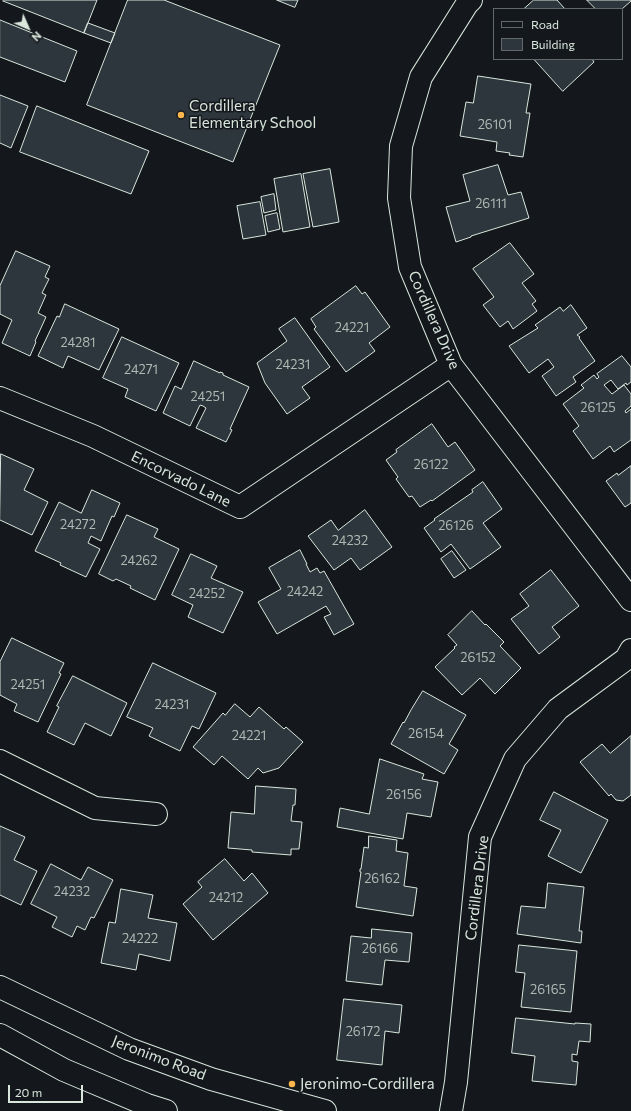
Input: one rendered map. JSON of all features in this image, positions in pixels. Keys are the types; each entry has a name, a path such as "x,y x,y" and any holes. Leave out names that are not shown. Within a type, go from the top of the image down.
{"street":[{"name":"Cordillera Drive","path":"471,0 466,4 421,77 401,146 399,198 410,267 451,365 631,600"},
{"name":"Encorvado Lane","path":"0,398 93,436 240,507 451,365"},
{"name":"Cordillera Drive","path":"451,1111 456,1082 480,837 515,759 558,709 626,659 631,650"},
{"path":"0,761 95,808 156,814"},
{"name":"Jeronimo Road","path":"0,987 129,1049 211,1079 325,1111"},
{"path":"0,1035 64,1070 147,1105 166,1111"}],"building":[{"path":"97,0 84,33 3,1"},
{"name":"Cordillera Elementary School","path":"128,0 164,0 280,45 233,162 87,105"},
{"path":"277,0 298,0 295,7"},
{"path":"534,0 557,0 564,8 525,8"},
{"path":"587,0 631,0 623,8 595,8"},
{"path":"0,20 77,51 65,82 0,57"},
{"path":"88,23 115,33 111,43 84,33"},
{"path":"535,60 593,60 594,62 563,91"},
{"path":"478,76 531,84 526,113 530,113 523,157 496,151 497,142 460,136 466,102 473,103"},
{"path":"0,95 28,106 11,148 0,143"},
{"path":"37,106 149,151 131,194 20,152"},
{"path":"498,165 508,195 521,192 529,218 456,242 446,207 470,201 463,175"},
{"path":"330,169 339,222 313,227 303,174"},
{"path":"301,174 310,227 283,232 274,179"},
{"path":"274,194 276,210 264,213 261,197"},
{"path":"260,202 266,235 243,239 237,206"},
{"path":"277,213 280,229 268,232 265,216"},
{"path":"510,243 534,274 522,283 536,301 532,304 537,311 513,329 508,321 500,327 483,305 494,297 473,269"},
{"path":"16,251 50,266 45,277 49,279 42,293 46,295 38,313 46,317 30,356 2,343 12,320 0,314 0,286"},
{"path":"356,286 362,294 365,292 390,327 369,343 375,351 346,372 314,329 316,327 311,319"},
{"path":"65,304 119,329 99,370 68,356 63,368 38,356 57,316 59,317"},
{"path":"571,305 587,328 577,335 580,337 579,338 595,361 573,377 576,382 556,396 542,376 554,367 548,359 529,373 509,346 538,328 535,325 560,307 563,311"},
{"path":"295,318 330,367 302,387 310,398 287,414 265,383 257,363 287,341 279,329"},
{"path":"122,337 179,363 156,411 125,397 128,389 103,378"},
{"path":"622,356 631,367 631,382 627,385 626,383 618,389 611,380 604,385 612,394 624,385 631,394 631,406 625,411 626,413 631,409 631,440 614,452 610,446 593,459 573,431 579,426 563,404 584,388 581,385 594,375 597,379 599,377 597,374"},
{"path":"194,361 223,373 223,375 249,387 230,429 232,430 226,442 196,428 206,408 203,406 200,405 190,426 163,413 175,386 181,389"},
{"path":"432,424 448,447 455,442 475,470 432,501 431,500 420,507 412,496 409,497 396,479 398,477 386,460 397,452 396,450"},
{"path":"1,454 34,469 24,490 48,502 32,535 0,520"},
{"path":"631,466 631,503 625,507 606,481 617,473 618,475"},
{"path":"483,482 502,509 483,523 501,547 470,569 451,544 441,552 424,528 435,520 434,519 473,492 472,490"},
{"path":"92,490 120,503 114,517 112,516 101,541 91,536 88,543 100,549 86,577 35,551 59,502 81,513"},
{"path":"365,510 392,547 360,570 351,558 334,570 308,536 331,520 338,530"},
{"path":"127,515 158,529 154,537 179,549 155,600 130,588 131,586 116,579 113,581 99,574"},
{"path":"300,550 310,572 317,568 320,573 324,571 354,624 334,635 324,617 331,614 326,606 277,634 258,602 281,589 269,568"},
{"path":"452,551 466,570 454,578 441,559"},
{"path":"191,554 217,566 211,578 243,592 223,633 188,617 193,605 172,595"},
{"path":"551,570 579,606 552,627 560,637 539,654 511,619 529,606 520,594"},
{"path":"472,611 504,642 500,646 521,668 495,694 480,678 462,695 435,667 457,645 448,635"},
{"path":"12,638 64,663 59,673 61,674 38,722 14,711 17,704 0,695 0,662"},
{"path":"153,663 216,693 199,729 192,726 180,751 149,736 153,728 127,717"},
{"path":"73,676 127,703 111,736 85,723 74,745 47,732 59,707 57,706"},
{"path":"423,691 466,715 449,744 458,750 444,774 391,744"},
{"path":"235,704 250,717 259,707 284,729 286,727 303,742 279,768 263,773 258,768 248,779 222,756 214,765 193,747 223,713 225,715"},
{"path":"631,736 631,795 623,801 616,800 611,794 609,796 580,762 602,744 610,753"},
{"path":"380,759 424,774 422,779 438,782 431,817 407,813 403,839 337,827 340,808 369,814"},
{"path":"256,786 296,789 295,805 293,805 291,821 302,822 299,849 291,849 291,855 252,852 252,850 228,848 231,812 254,814"},
{"path":"554,792 608,820 581,873 548,856 561,830 540,820"},
{"path":"0,826 25,837 14,860 37,871 21,905 0,895"},
{"path":"369,836 397,840 396,851 408,853 404,886 417,888 413,916 356,907 364,847 368,848"},
{"path":"225,859 244,881 252,873 268,893 213,940 183,904 202,887 198,882"},
{"path":"51,864 81,880 88,867 113,880 94,918 91,917 85,930 77,926 72,937 52,927 57,917 31,904"},
{"path":"548,883 584,887 579,931 582,931 581,943 517,934 521,906 545,908"},
{"path":"121,889 153,895 148,918 177,923 170,961 139,954 136,970 101,963 109,922 115,923"},
{"path":"372,929 412,933 409,962 385,960 382,985 346,981 351,936 371,938"},
{"path":"519,945 577,951 571,1012 521,1007 525,973 516,972"},
{"path":"344,999 402,1005 399,1033 385,1031 382,1065 337,1060"},
{"path":"516,1018 575,1024 591,1024 590,1042 579,1041 577,1055 572,1054 572,1061 578,1062 576,1085 532,1081 535,1056 512,1053"}],"place":[{"name":"Cordillera Elementary School","path":"181,115"},
{"name":"Jeronimo-Cordillera","path":"292,1084"}]}
